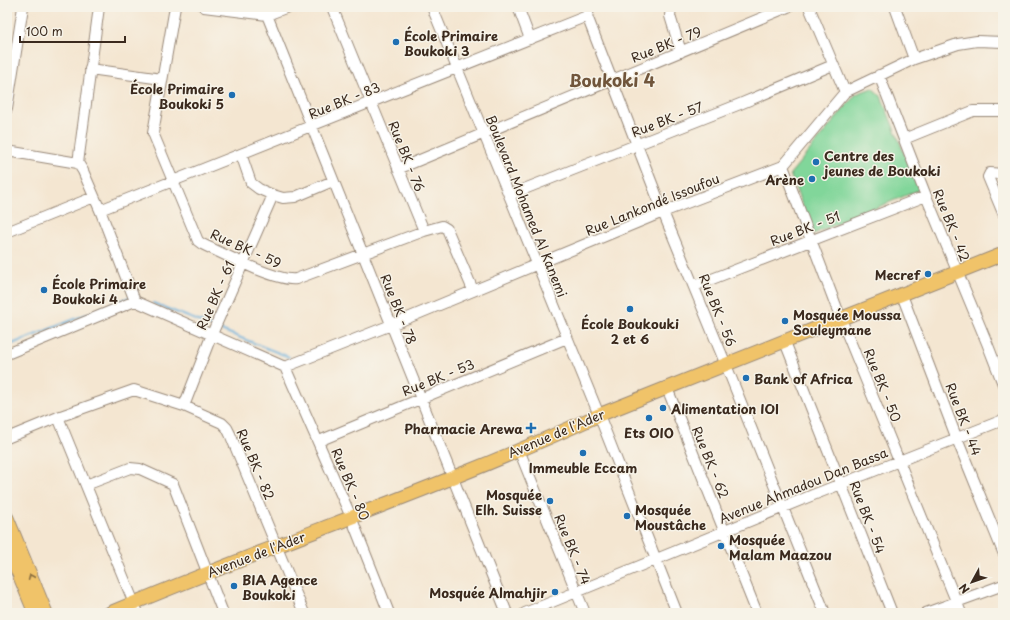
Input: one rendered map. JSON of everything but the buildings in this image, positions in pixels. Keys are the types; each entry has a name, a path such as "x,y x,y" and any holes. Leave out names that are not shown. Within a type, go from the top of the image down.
{"main road":[{"name":"Avenue de l'Ader","path":"110,613 136,608 208,573 453,477 599,415 1003,254"},
{"path":"7,518 46,613"},
{"path":"7,545 35,613"}],"street":[{"path":"7,109 23,7"},
{"path":"99,7 78,163 100,210 135,301"},
{"name":"Rue BK - 59","path":"174,7 153,133 198,241 244,263 289,280 296,279 424,231"},
{"path":"204,7 267,15 288,7"},
{"name":"Rue BK - 76","path":"332,7 424,231"},
{"name":"Boulevard Mohamed Al Kanemi","path":"432,7 456,69 599,415 677,613"},
{"path":"518,7 530,39"},
{"path":"670,7 670,16 680,52"},
{"name":"Rue BK - 79","path":"398,168 788,7"},
{"path":"809,7 845,92"},
{"path":"895,7 914,59"},
{"name":"Rue BK - 83","path":"100,210 456,69 530,39 589,12"},
{"name":"Rue BK - 56","path":"589,12 612,80 663,212 825,613"},
{"name":"Rue BK - 78","path":"267,15 507,613"},
{"name":"Rue Lankondé Issoufou","path":"285,367 391,325 663,212 783,166 845,92 914,59 958,44 977,41 1003,42"},
{"name":"Rue BK - 57","path":"509,195 740,104 834,65"},
{"path":"90,69 162,79"},
{"name":"Rue BK - 42","path":"879,76 926,196 1003,384"},
{"path":"904,139 974,111 1003,111"},
{"path":"7,151 78,163"},
{"path":"241,154 251,183 259,189 283,198 295,197 333,181"},
{"name":"Rue BK - 50","path":"783,166 841,319 961,613"},
{"path":"1003,174 990,173 988,177 1003,213"},
{"name":"Rue BK - 61","path":"184,406 212,334 273,195"},
{"name":"Rue BK - 51","path":"694,286 926,196"},
{"path":"7,232 94,197"},
{"path":"424,231 442,226 447,229 473,290"},
{"name":"Rue BK - 44","path":"902,295 957,439 1003,552"},
{"path":"7,354 135,301 285,367"},
{"name":"Rue BK - 53","path":"319,441 567,338"},
{"name":"Rue BK - 54","path":"785,342 842,483 892,613"},
{"name":"Rue BK - 80","path":"285,367 319,441 390,613"},
{"name":"Rue BK - 62","path":"667,388 757,613"},
{"name":"Rue BK - 82","path":"7,438 134,390 184,406 222,423 230,434 304,613"},
{"path":"58,418 136,608"},
{"name":"Avenue Ahmadou Dan Bassa","path":"525,613 842,483 1003,420"},
{"name":"Rue BK - 74","path":"519,450 585,613"},
{"path":"86,485 130,468 135,468 170,482 175,487 223,613"},
{"path":"926,613 1003,585"}],"green space":[{"path":"872,88 881,96 919,190 813,234 790,174 856,94"}],"waterway":[{"path":"7,346 130,297"},
{"path":"153,303 211,326"},
{"path":"221,330 289,357"}],"place":[{"name":"École Primaire Boukoki 3","path":"396,42"},
{"name":"École Primaire Boukoki 5","path":"232,95"},
{"name":"Centre des jeunes de Boukoki","path":"816,162"},
{"name":"Arène","path":"812,179"},
{"name":"Mecref","path":"928,274"},
{"name":"École Primaire Boukoki 4","path":"44,290"},
{"name":"École Boukouki 2 et 6","path":"630,309"},
{"name":"Mosquée Moussa Souleymane","path":"785,321"},
{"name":"Bank of Africa","path":"746,378"},
{"name":"Alimentation IOI","path":"663,408"},
{"name":"Ets OIO","path":"649,418"},
{"name":"Pharmacie Arewa","path":"531,428"},
{"name":"Immeuble Eccam","path":"583,453"},
{"name":"Mosquée Elh. Suisse","path":"550,501"},
{"name":"Mosquée Moustâche","path":"627,516"},
{"name":"Mosquée Malam Maazou","path":"721,546"},
{"name":"BIA Agence Boukoki","path":"234,586"},
{"name":"Mosquée Almahjir","path":"555,592"}],"district":[{"name":"Boukoki 4","path":"612,80"}]}
